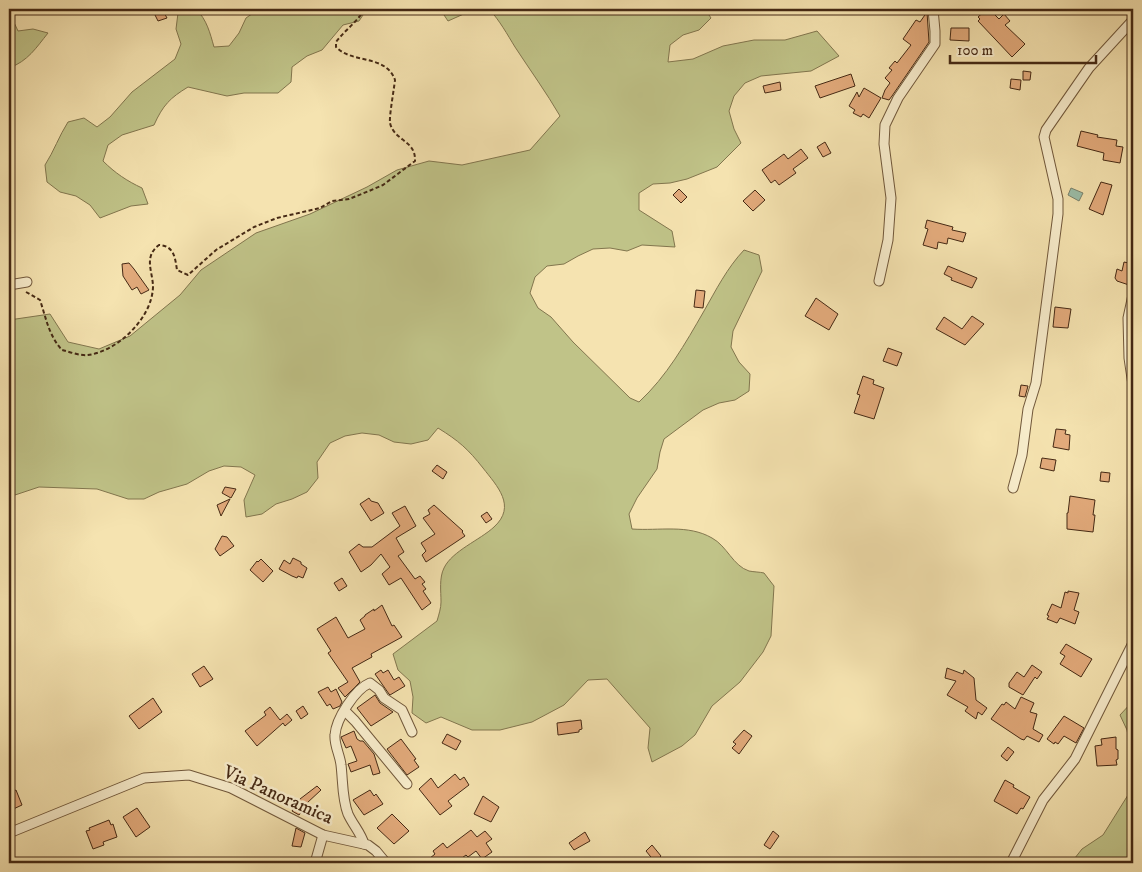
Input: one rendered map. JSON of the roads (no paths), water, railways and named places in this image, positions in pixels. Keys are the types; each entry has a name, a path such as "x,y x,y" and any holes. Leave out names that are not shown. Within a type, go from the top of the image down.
{"street":[{"path":"879,282 888,240 891,198 884,144 885,125 898,98 935,44 936,31 933,9"},
{"path":"1013,488 1022,455 1028,409 1036,383 1058,214 1058,199 1044,137 1046,130 1076,84 1133,20"},
{"path":"9,285 27,282"},
{"path":"1133,295 1128,318 1128,358 1133,385"},
{"path":"1011,863 1043,800 1075,759 1133,643"},
{"path":"364,844 347,809 341,764 335,740 337,727 357,692 364,685 370,683 379,690 384,698 402,710 412,732"},
{"path":"345,711 407,784"},
{"name":"Via Panoramica","path":"9,833 144,778 188,775 231,788 323,835 364,844 376,851 386,863"},
{"path":"315,863 323,835"}]}
